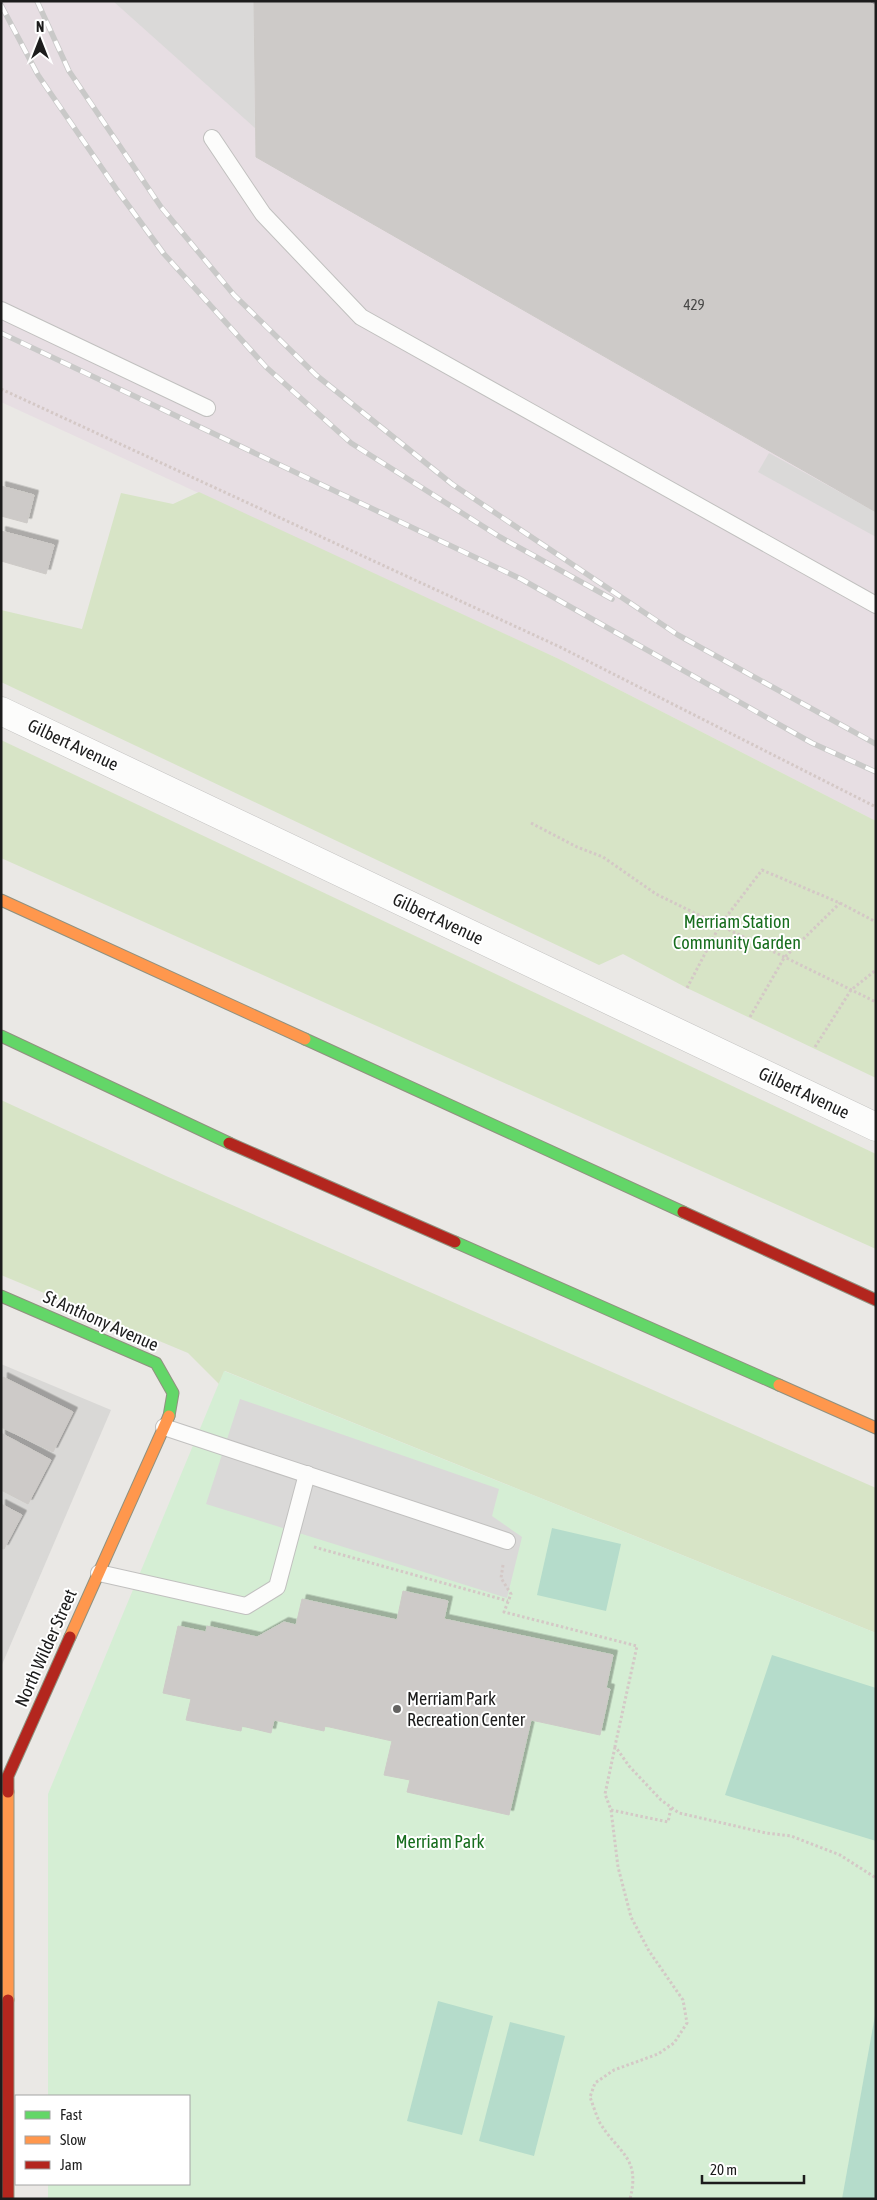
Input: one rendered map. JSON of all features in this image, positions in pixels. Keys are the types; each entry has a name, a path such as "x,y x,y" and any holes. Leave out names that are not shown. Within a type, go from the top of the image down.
{"main road":[{"path":"1,900 876,1300"},
{"path":"1,1036 184,1123 876,1428"},
{"name":"St Anthony Avenue","path":"1,1296 156,1363 173,1393"},
{"name":"North Wilder Street","path":"8,2199 5,1832 8,1776 171,1411 173,1393"}],"street":[{"name":"Gilbert Avenue","path":"1,711 876,1127"}],"lane":[{"path":"212,138 262,214 361,317 876,605"},
{"path":"1,310 207,408"},
{"path":"164,1427 507,1541"},
{"path":"99,1572 246,1606 278,1587 307,1474"}],"path":[{"path":"1,389 560,647 876,807"},
{"path":"530,823 577,847 603,857 656,894 876,1002"},
{"path":"686,988 720,925 762,870 840,903 876,922"},
{"path":"750,1017 784,958 840,903"},
{"path":"815,1048 851,990 876,970"},
{"path":"507,1541 501,1578 511,1594 504,1612 637,1646 605,1794 611,1810 618,1867 631,1917 650,1951 683,2000 687,2023 674,2042 658,2054 614,2070 595,2083 590,2097 600,2123 623,2152 632,2168 634,2185 630,2199"},
{"path":"310,1546 508,1602"},
{"path":"615,1746 629,1766 661,1800 679,1813 766,1833 791,1836 840,1855 876,1878"},
{"path":"611,1810 668,1822 671,1808"}],"shaded area":[{"path":"1,1 876,1 876,821 559,659 1,402"},
{"path":"113,1 254,1 255,128"},
{"path":"769,453 876,512 876,537 758,472"},
{"path":"1,1364 111,1410 1,1667"},
{"path":"240,1399 499,1489 492,1516 522,1537 507,1598 206,1504"}],"green space":[{"name":"Merriam Station Community Garden","path":"199,492 559,659 876,821 876,1078 687,988 623,954 599,965 1,682 1,610 82,629 121,493 173,504"},
{"path":"1,740 876,1154 876,1249 1,858"},
{"path":"1,1100 166,1176 876,1488 876,1633 225,1371 219,1384 188,1353 1,1275"},
{"name":"Merriam Park","path":"224,1371 876,1633 876,2199 48,2199 48,2185 190,2185 190,2095 48,2095 48,1794"},
{"path":"552,1528 621,1544 606,1611 537,1595"},
{"path":"772,1655 876,1688 876,1841 725,1795"},
{"path":"438,2001 493,2016 462,2135 407,2121"},
{"path":"876,2010 876,2199 842,2199"},
{"path":"510,2022 565,2036 534,2156 479,2141"}],"building":[{"path":"254,1 867,1 876,6 876,512 256,157"},
{"path":"1,486 34,495 27,523 1,516"},
{"path":"1,531 54,545 46,574 1,561"},
{"path":"3,1377 73,1412 53,1452 1,1427"},
{"path":"1,1433 51,1460 28,1504 1,1490"},
{"path":"1,1504 22,1515 4,1549 1,1548"},
{"name":"Merriam Park Recreation Center","path":"403,1591 448,1601 444,1619 613,1655 606,1688 610,1689 600,1735 531,1720 509,1815 407,1792 410,1780 384,1775 392,1741 325,1726 324,1731 274,1720 271,1733 242,1726 241,1731 186,1720 191,1699 163,1693 178,1626 206,1632 207,1626 257,1637 284,1622 296,1625 302,1599 397,1620"}],"railway":[{"path":"37,1 69,71 161,207 234,295 316,375 452,484 678,635 876,744"},
{"path":"1,5 38,75 117,190 164,254 266,367 351,443 500,537 612,599"},
{"path":"1,333 521,579 812,743 876,772"}],"traffic: fast":[{"path":"1,1036 229,1143"},
{"path":"305,1039 683,1212"},
{"path":"455,1242 779,1385"},
{"path":"1,1296 156,1363 173,1393 169,1416"}],"traffic: slow":[{"path":"1,900 305,1039"},
{"path":"779,1385 876,1428"},
{"path":"70,1637 169,1416"},
{"path":"8,1792 8,2000"}],"traffic: jam":[{"path":"229,1143 455,1242"},
{"path":"683,1212 876,1300"},
{"path":"8,1792 8,1776 70,1637"},
{"path":"8,2000 8,2199"}],"place":[{"name":"Merriam Park Recreation Center","path":"397,1709"}]}
